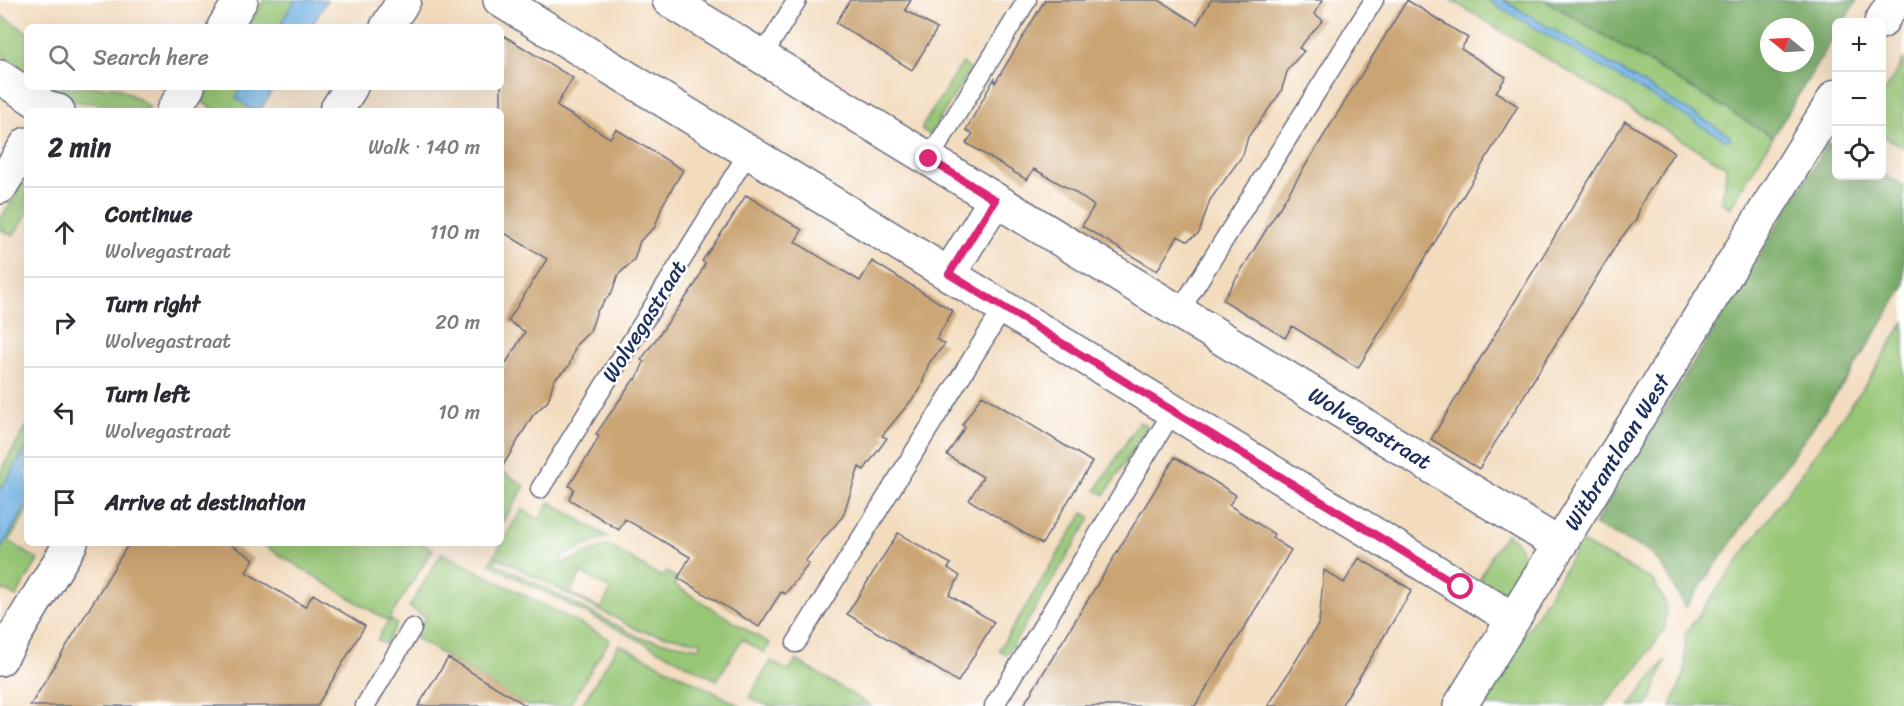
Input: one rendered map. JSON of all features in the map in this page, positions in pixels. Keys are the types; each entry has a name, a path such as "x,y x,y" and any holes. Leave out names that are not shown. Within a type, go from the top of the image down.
{"street":[{"path":"226,24 241,0"},
{"path":"389,24 404,0"},
{"path":"500,0 1513,619"},
{"name":"Wolvegastraat","path":"669,0 1560,545"},
{"path":"1884,18 1895,0"},
{"path":"0,77 48,108"},
{"path":"175,108 186,90"},
{"path":"338,108 349,90"},
{"name":"Witbrantlaan West","path":"1460,706 1832,103"},
{"path":"0,188 24,149"},
{"path":"949,274 995,200"},
{"path":"0,658 69,546"}],"lane":[{"path":"762,57 797,0"},
{"path":"929,159 1027,0"},
{"path":"1179,312 1374,0"},
{"name":"Wolvegastraat","path":"540,489 748,153"},
{"path":"796,643 1004,308"},
{"path":"994,706 1173,411"},
{"path":"364,706 412,628"}],"green space":[{"path":"264,0 295,0 281,24 250,24"},
{"path":"1451,0 1488,0 1728,140 1729,135 1503,0 1545,0 1773,137 1730,208 1720,201 1725,185 1726,167"},
{"path":"1545,0 1857,0 1846,18 1832,18 1832,40 1814,69 1814,18 1760,18 1760,72 1812,72 1773,137"},
{"path":"0,15 24,30 24,74 0,52"},
{"path":"1904,59 1904,148 1886,137 1886,89"},
{"path":"962,63 970,69 930,135 922,130 922,127"},
{"path":"48,90 123,90 149,108 132,108 73,101"},
{"path":"209,90 240,90 236,97 250,108 211,108 202,102"},
{"path":"1828,143 1832,146 1832,180 1886,180 1886,175 1904,186 1904,287 1851,373 1685,608 1664,568 1649,551 1594,525"},
{"path":"23,183 24,219 13,236 0,229 0,220"},
{"path":"1904,322 1904,706 1671,706 1685,672 1685,634 1868,381"},
{"path":"1139,422 1147,426 1105,495 1096,490"},
{"path":"24,431 24,452 0,491 0,471"},
{"path":"504,473 525,486 504,520"},
{"path":"550,502 608,537 560,557 563,563 608,545 661,577 667,572 677,578 674,585 770,644 764,653 742,639 717,680 489,564 500,546 504,546 504,539 522,509 539,520","holes":["497,557 640,631 701,642 700,648 641,638 494,562","581,573 611,589 601,609 570,593"]},
{"path":"24,510 24,516 9,541 38,560 16,597 0,588 0,550"},
{"path":"1083,513 1091,517 1007,655 999,650"},
{"path":"1506,534 1521,548 1523,564 1518,577 1508,587 1496,590 1478,582"},
{"path":"1581,542 1653,580 1666,604 1665,628 1640,665 1604,706 1481,706"},
{"path":"265,546 428,546 433,549 389,619 397,624 385,644 377,640 388,621"},
{"path":"442,553 610,639 569,706 526,706 414,637 426,617 409,607"},
{"path":"619,644 741,706 581,706"},
{"path":"796,660 871,706 768,706 749,697 771,661 788,671"},
{"path":"1666,660 1648,706 1629,706"}],"water":[{"path":"295,0 327,0 313,24 281,24"},
{"path":"1488,0 1503,0 1729,135 1731,139 1726,140"},
{"path":"240,90 272,90 262,108 249,108 236,97"},
{"path":"24,452 24,510 0,550 0,491"}],"building":[{"path":"850,0 911,0 905,10 937,29 912,70 836,23"},
{"path":"1045,0 1159,0 1197,24 1211,0 1323,0 1314,14 1323,20 1299,48 1304,51 1288,69 1281,92 1248,137 1243,155 1210,200 1199,233 1187,241 1178,236 1157,271 1082,226 1094,206 1073,191 1034,169 1027,180 966,143 973,134 966,130 994,79 995,83"},
{"path":"1407,0 1468,38 1461,49 1506,77 1496,92 1518,106 1358,368 1292,326 1285,338 1223,300"},
{"path":"504,36 573,78 556,106 610,138 616,129 683,170 662,206 655,227 640,241 634,260 618,275 612,292 597,311 590,331 576,345 569,366 554,380 548,401 533,415 504,464 504,366 525,332 508,321 547,259 504,233 504,108 501,108 501,90 504,90"},
{"path":"1625,121 1674,152 1641,204 1636,220 1618,242 1479,469 1431,439"},
{"path":"746,195 802,230 795,242 860,281 872,261 953,311 936,339 945,344 929,363 920,390 882,436 887,438 864,470 859,467 843,516 805,561 809,564 785,594 781,592 759,627 678,578 690,557 625,519 619,530 569,499 574,489 569,486 599,436 596,434 634,379 636,380 644,362 641,360 696,283 705,263 702,261"},
{"path":"982,395 1092,462 1042,544 969,500 983,477 947,455 965,427 962,425"},
{"path":"1175,457 1236,495 1229,505 1274,534 1272,538 1291,550 1240,635 1195,706 1023,706"},
{"path":"898,533 951,564 948,568 960,576 949,595 994,622 958,682 847,614"},
{"path":"127,546 233,546 254,559 246,572 305,607 313,594 365,626 317,706 30,706"},
{"path":"1359,558 1412,590 1360,676 1341,706 1268,706 1319,623 1324,570 1344,583"},
{"path":"448,658 527,706 418,706"}],"route":[{"path":"929,159 995,200 949,274 1461,587"}]}
